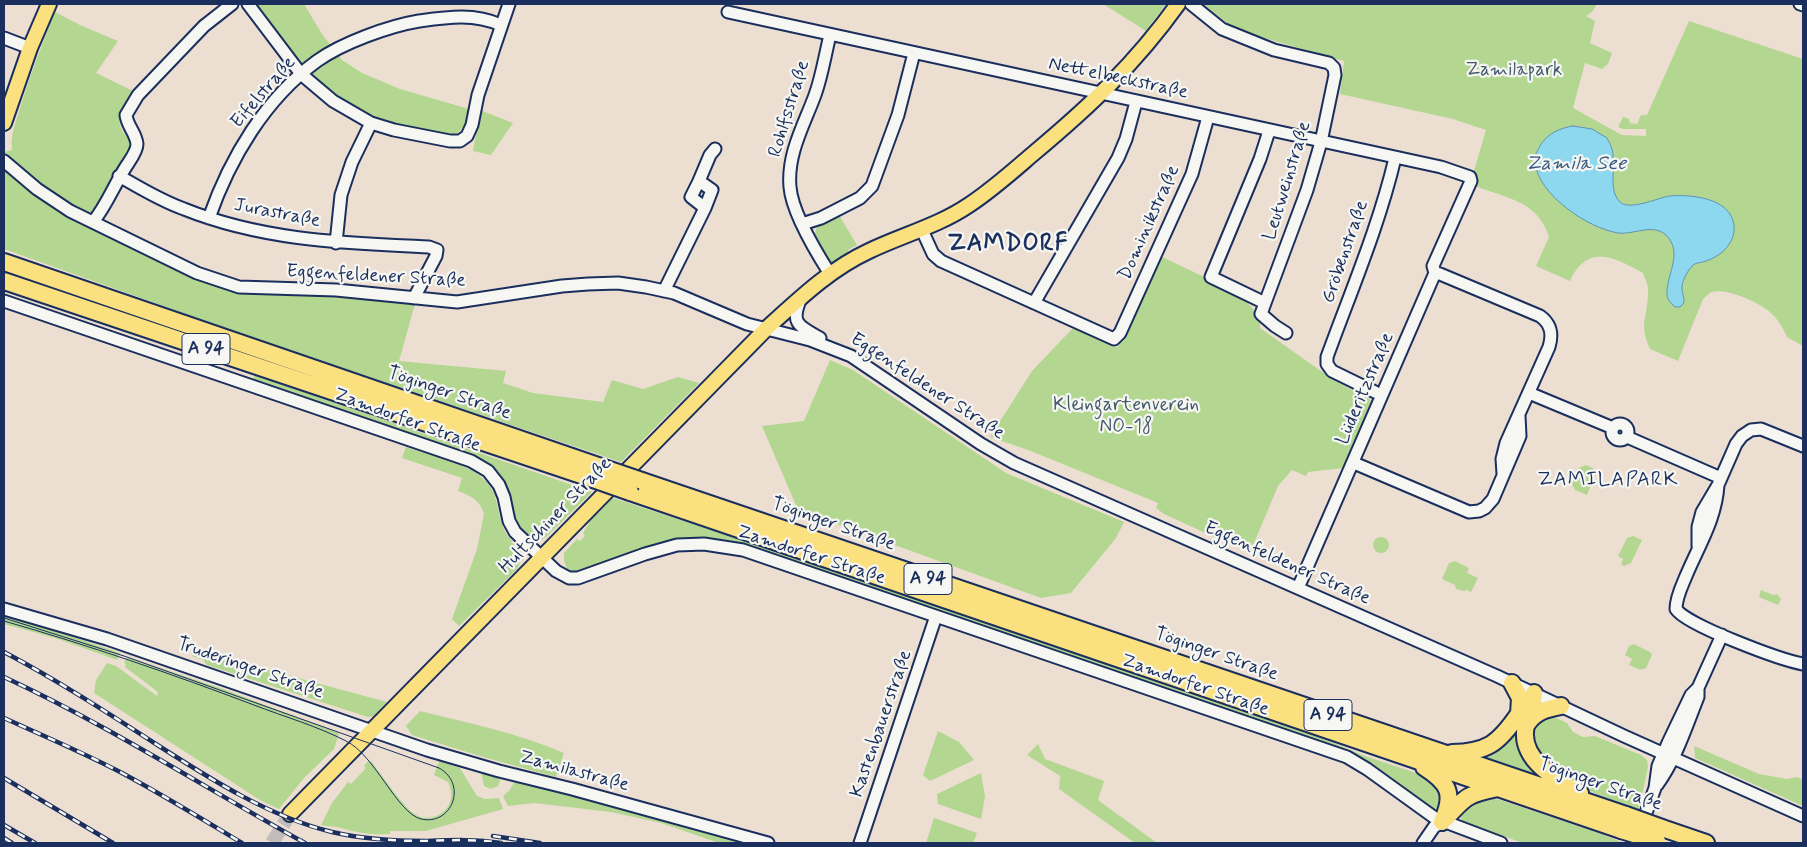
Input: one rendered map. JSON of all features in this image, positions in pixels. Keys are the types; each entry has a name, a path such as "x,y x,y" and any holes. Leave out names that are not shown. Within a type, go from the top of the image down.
{"highway":[{"name":"Töginger Straße","path":"4,262 599,474 1500,788 1623,822 1661,838 1706,843"},
{"name":"Töginger Straße","path":"4,281 599,474"},
{"name":"Töginger Straße","path":"636,487 1608,809 1623,822"},
{"path":"1512,683 1520,698 1522,719 1531,754 1542,767 1558,780 1608,809"},
{"path":"1522,719 1527,701 1534,694"},
{"path":"1442,753 1472,752 1483,749 1496,741 1522,719 1533,716 1540,711 1561,706"},
{"path":"1407,756 1434,773 1445,783 1450,795 1449,804 1442,822"},
{"path":"1442,822 1467,797 1478,792 1500,788"}],"main road":[{"path":"4,124 30,48 49,4"},
{"name":"Hultschiner Straße","path":"372,730 767,328 802,296 830,274 870,251 922,230 969,205 998,184 1102,94 1138,55 1178,4"},
{"path":"290,814 372,730"}],"street":[{"path":"93,222 137,145 126,121 126,115 138,95 204,26 232,4"},
{"path":"248,4 301,74 333,101 371,122 394,130 450,141 460,141 467,136 472,125 478,95 509,4"},
{"name":"Leutweinstraße","path":"1191,4 1222,29 1274,50 1329,63 1334,68 1321,142 1307,190 1264,303"},
{"name":"Nettelbeckstraße","path":"728,12 1441,167 1470,177 1471,181 1460,204"},
{"name":"Eifelstraße","path":"209,218 219,190 242,144 268,109 301,74 319,59 366,36 408,23 472,17 486,18 501,25"},
{"name":"Rohlfsstraße","path":"830,35 816,92 790,162 790,187 793,204 830,274"},
{"path":"4,38 30,48"},
{"path":"802,224 821,218 860,198 872,186 898,114 914,53"},
{"path":"922,230 933,254 941,261 1034,304 1118,158 1136,102"},
{"name":"Dominikstraße","path":"1034,304 1114,339 1120,332 1192,174 1208,117"},
{"path":"336,243 341,195 352,162 371,122"},
{"path":"1269,131 1260,159 1211,277 1264,303 1261,314 1286,333"},
{"path":"705,208 691,197 710,155 716,149"},
{"name":"Gröbenstraße","path":"1375,392 1332,371 1327,364 1327,357 1390,180 1395,158"},
{"name":"Eggenfeldener Straße","path":"4,161 50,199 197,273 239,287 336,290 457,302 562,286 618,283 664,291 697,302 747,324 810,340 858,360 981,444 1014,463 1512,683 1668,756 1803,816"},
{"name":"Jurastraße","path":"119,176 168,202 209,218 271,234 336,243 429,247 437,250 436,256 414,298"},
{"path":"664,291 712,190 699,181"},
{"name":"Lüderitzstraße","path":"1298,588 1435,274 1434,266 1460,204"},
{"path":"1354,463 1473,512 1479,511 1489,504 1508,466 1520,436 1519,416 1551,341 1550,330 1540,316 1440,274 1435,274"},
{"path":"802,296 795,310 796,322 840,351"},
{"name":"Zamdorfer Straße","path":"4,301 471,461 488,471 499,485 511,527 563,576 578,578 660,549 692,544 722,546 743,550 1347,757 1442,822 1501,843"},
{"path":"1529,393 1613,428 1612,433 1616,440 1620,441 1627,438 1719,482"},
{"path":"1803,446 1766,430 1751,430 1739,439 1719,482 1713,518 1698,546 1677,598 1676,608 1683,617 1765,654 1803,664"},
{"name":"Truderinger Straße","path":"4,609 101,637 372,730"},
{"name":"Kastenbauerstraße","path":"860,843 936,616"},
{"path":"1635,843 1655,788 1658,766 1668,756 1691,694 1698,688 1722,635"},
{"name":"Zamilastraße","path":"372,730 428,750 499,771 599,796 768,843"},
{"path":"1422,843 1434,828 1442,822"}],"green space":[{"path":"260,4 304,4 322,34 342,60 362,73 400,89 469,109 467,123 458,133 412,128 385,121 361,111 340,99 322,85 288,51 256,9"},
{"path":"1103,4 1166,4 1146,31"},
{"name":"Zamilapark","path":"1203,4 1597,4 1592,12 1586,16 1595,21 1590,43 1612,53 1608,64 1602,69 1585,63 1573,108 1622,135 1646,136 1646,129 1623,129 1618,127 1623,117 1629,119 1630,123 1637,124 1641,115 1647,115 1689,21 1803,59 1803,346 1787,337 1776,318 1761,306 1740,296 1718,291 1711,293 1703,299 1678,361 1650,349 1644,327 1648,290 1643,273 1612,258 1602,257 1585,261 1577,269 1570,281 1536,266 1549,237 1540,219 1526,206 1473,185 1475,180 1474,171 1486,130 1453,119 1340,94 1344,61 1261,37 1228,24"},
{"path":"55,12 118,41 96,73 133,91 120,119 121,128 131,143 132,149 95,212 106,236 196,279 253,293 332,294 415,304 399,361 506,371 503,383 533,393 603,402 612,380 643,389 678,377 699,383 621,462 250,337 4,249 4,152 12,150 13,134 20,108"},
{"path":"480,110 513,123 491,155 473,151"},
{"path":"839,215 857,245 848,250 848,253 830,263 815,234 817,226"},
{"name":"Kleingartenverein NO-18","path":"1160,256 1238,293 1261,317 1260,328 1335,381 1373,401 1343,468 1308,472 1306,476 1292,470 1278,486 1251,550 1240,545 1234,546 1164,514 1156,508 1158,503 1031,451 990,437 1032,371 1074,327 1117,348"},
{"path":"830,360 853,370 1006,473 1124,522 1116,538 1071,593 1041,598 798,510 762,426 804,421"},
{"path":"255,375 592,492 545,538 532,542 515,527 495,473 252,381"},
{"path":"406,447 456,463 480,476 494,494 502,524 511,542 523,552 518,568 459,626 452,619 477,549 484,514 480,505 474,499 458,491 462,478 402,458"},
{"path":"1586,465 1597,470 1587,495 1575,490 1572,484 1572,475 1579,468"},
{"path":"610,497 766,548 1324,739 1365,756 1425,776 1441,787 1440,811 1435,811 1364,760 1341,749 741,545 707,539 576,573 568,571 564,561 564,553 577,539 580,541 585,536 583,533 592,518"},
{"path":"1633,536 1642,540 1631,563 1624,566 1621,564 1623,559 1618,556 1627,538"},
{"path":"1381,537 1387,539 1389,545 1387,551 1381,553 1375,551 1373,545 1375,539"},
{"path":"1455,561 1469,568 1467,573 1478,578 1471,592 1456,589 1455,585 1442,579 1449,563"},
{"path":"1761,590 1773,595 1777,594 1781,599 1778,605 1759,597"},
{"path":"4,616 120,653 117,660 55,638 4,624"},
{"path":"1634,644 1650,652 1652,655 1646,668 1640,670 1629,665 1632,659 1625,655 1629,646"},
{"path":"194,650 387,702 374,716 368,717 207,665 203,660 192,656"},
{"path":"127,657 223,689 339,733 334,749 304,778 279,809 260,800 94,693 96,680 107,663 116,666 157,696 158,692 125,667 126,664 124,663"},
{"path":"420,711 511,734 564,753 556,777 412,735 406,726"},
{"path":"1546,713 1567,723 1573,732 1583,737 1595,736 1641,755 1647,760 1648,767 1639,809 1582,788 1558,775 1533,750 1531,727"},
{"path":"1514,728 1521,732 1557,784 1475,755"},
{"path":"938,731 959,742 974,760 930,781 923,775"},
{"path":"1038,744 1045,759 1104,781 1098,800 1157,843 1135,843 1059,789 1060,776 1027,755"},
{"path":"1694,746 1759,774 1787,779 1797,777 1803,780 1803,806 1695,758"},
{"path":"371,761 410,811 420,817 437,816 447,808 450,801 451,792 448,782 434,775 439,761 460,768 477,796 485,799 499,798 503,809 426,831 390,831 390,834 370,834 321,825 332,803 348,782 351,784 366,768 364,766 367,762"},
{"path":"481,771 498,775 500,781 498,786 491,789 484,786"},
{"path":"981,773 985,797 981,819 938,804 937,794"},
{"path":"515,781 529,783 752,843 719,843 661,823 611,812 534,803 508,806 503,796 509,791"},
{"path":"1482,797 1500,800 1624,843 1523,843 1462,820 1460,816 1461,808"},
{"path":"934,818 977,833 973,843 926,843"}],"water":[{"name":"Zamila See","path":"1573,126 1592,129 1607,138 1613,153 1614,191 1619,201 1623,204 1636,205 1670,196 1691,196 1712,201 1729,212 1733,221 1734,232 1731,242 1716,257 1695,264 1690,268 1682,284 1684,301 1680,307 1675,307 1667,296 1674,249 1666,235 1655,230 1618,233 1606,230 1579,217 1566,208 1545,186 1538,174 1535,162 1536,153 1544,140 1551,134"}],"tunnel":[{"path":"272,843 290,814"}],"tram line":[{"path":"4,618 124,656 439,768 448,775 453,784 452,802 448,810 441,816 432,819 421,819 403,806 367,758 346,741 301,722 161,671 4,621"}],"railway":[{"path":"4,652 82,697 221,784 286,817 332,832 367,838 414,841 473,840 501,843"},
{"path":"4,677 81,715 305,843"},
{"path":"4,718 122,773 242,843"},
{"path":"4,778 113,843"},
{"path":"4,825 35,843"},
{"path":"493,836 540,843"},
{"path":"4,838 12,843"}],"district":[{"name":"ZAMDORF","path":"1008,245"},
{"name":"ZAMILAPARK","path":"1608,481"}]}
